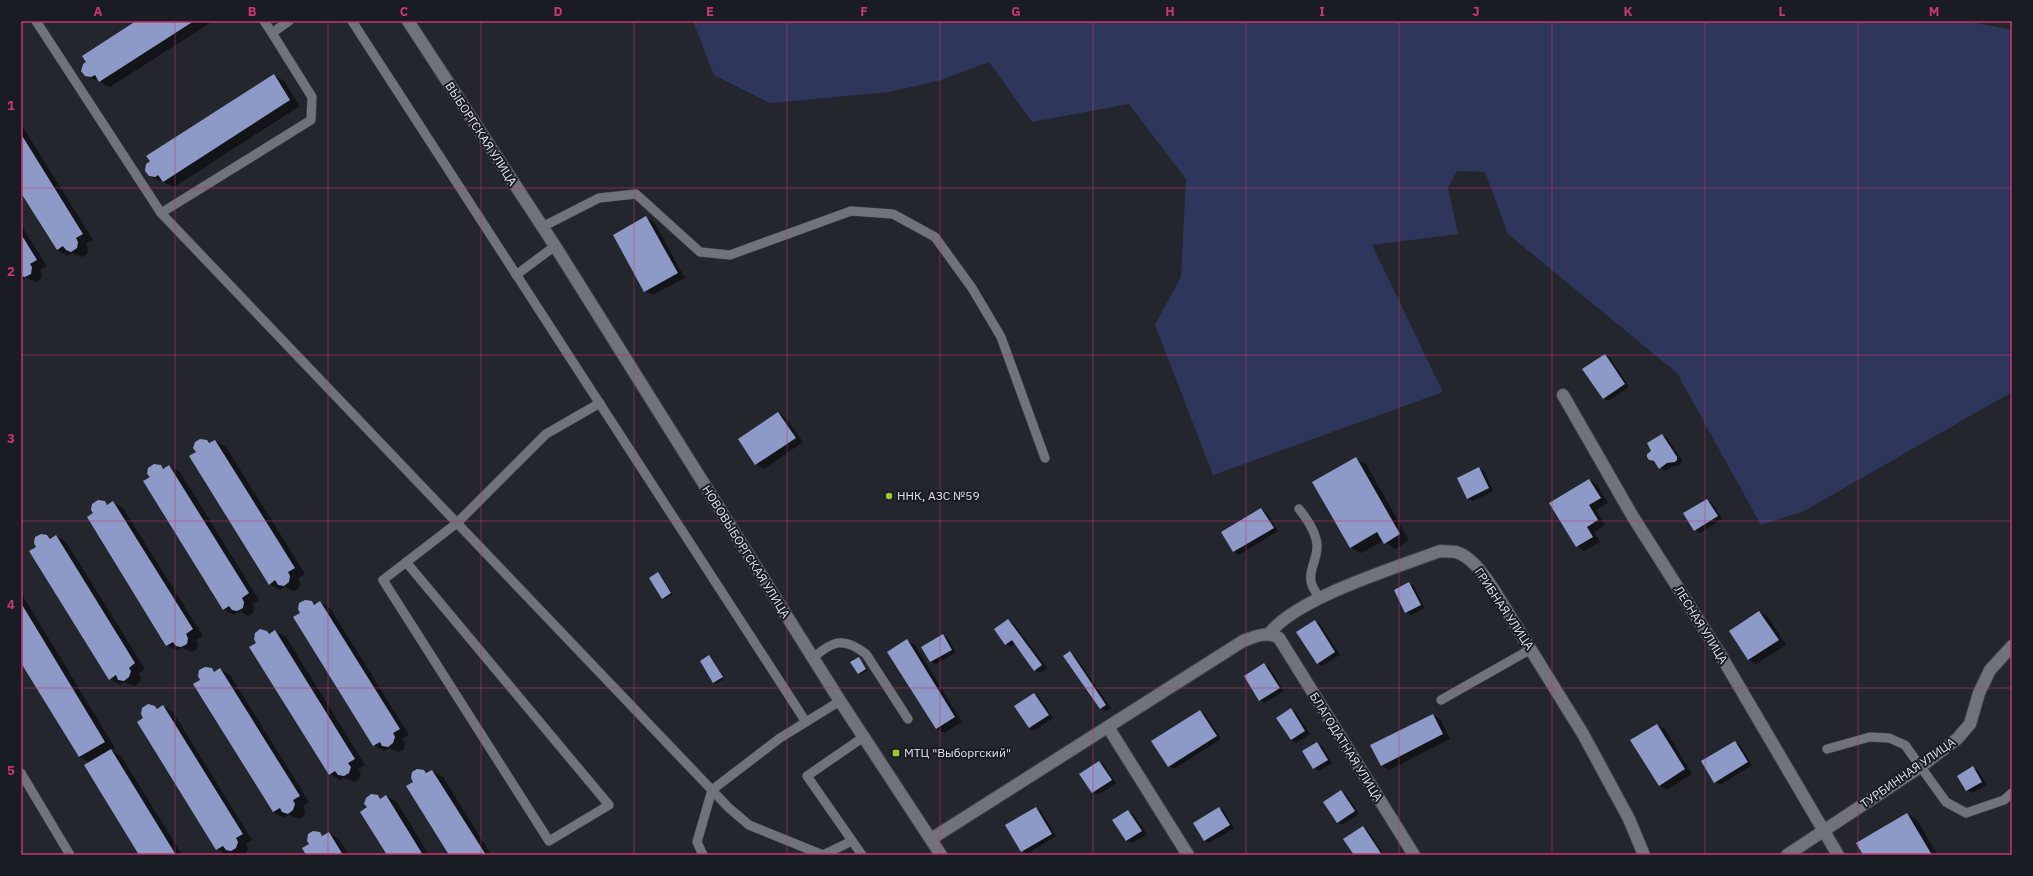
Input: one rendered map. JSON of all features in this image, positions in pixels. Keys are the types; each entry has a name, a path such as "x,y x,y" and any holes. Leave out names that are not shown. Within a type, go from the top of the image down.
{"street":[{"name":"ВЫБОРГСКАЯ УЛИЦА","path":"408,21 555,246"},
{"name":"НОВОВЫБОРГСКАЯ УЛИЦА","path":"555,246 813,658 941,855"},
{"name":"ЛЕСНАЯ УЛИЦА","path":"1563,395 1633,517 1720,654 1838,855"},
{"name":"ГРИБНАЯ УЛИЦА","path":"1274,636 1276,625 1286,616 1320,599 1440,551 1456,552 1470,560 1481,571 1583,734 1629,819 1644,855"},
{"path":"932,839 1244,641 1258,635 1274,636"},
{"name":"БЛАГОДАТНАЯ УЛИЦА","path":"1274,636 1414,855"},
{"name":"ТУРБИННАЯ УЛИЦА","path":"1787,855 1920,767 1957,739 1970,724 1979,693 1990,670 2012,646"},
{"path":"1108,727 1188,855"}],"lane":[{"path":"36,21 161,213 712,790 749,826 823,855 852,841"},
{"path":"161,213 311,120 312,97 264,21"},
{"path":"272,33 289,21"},
{"path":"352,21 806,722"},
{"path":"542,227 599,198 636,194 700,252 730,255 851,211 892,214 935,237 972,288 1001,337 1044,458"},
{"path":"516,275 555,246"},
{"path":"406,562 609,805 549,840 384,580 406,562 457,523 546,434 600,403"},
{"path":"1299,509 1315,535 1317,546 1311,576 1312,584 1320,599"},
{"path":"813,658 823,649 834,643 846,642 856,646 866,654 908,719"},
{"path":"1441,700 1531,649"},
{"path":"703,855 697,842 712,790 806,722 840,700"},
{"path":"862,855 807,776 865,736"},
{"path":"1827,748 1870,737 1889,738 1905,745 1946,802 1966,813 2004,800 2012,793"},
{"path":"21,774 70,855"}],"shaded area":[{"path":"693,21 1966,21 2012,30 2012,392 1804,511 1761,525 1677,373 1508,234 1485,172 1457,171 1448,188 1458,234 1372,245 1443,392 1213,475 1155,325 1181,277 1186,179 1129,104 1032,122 989,62 941,80 889,92 770,103 714,75"}],"building":[{"path":"136,21 194,21 99,82 95,75 91,77 85,76 81,71 83,64 86,62 82,56"},
{"path":"274,74 290,100 163,182 158,175 155,177 149,176 145,171 146,164 150,161 146,156"},
{"path":"21,134 83,234 76,238 78,242 77,248 71,252 66,250 63,246 57,250 21,193"},
{"path":"646,216 678,273 644,292 613,235"},
{"path":"21,234 37,260 30,264 32,267 31,274 25,277 21,276"},
{"path":"1605,354 1625,384 1603,399 1582,369"},
{"path":"778,412 796,438 755,465 738,439"},
{"path":"1662,434 1677,457 1677,460 1675,462 1667,463 1659,469 1654,461 1649,460 1647,457 1647,454 1651,451 1647,443"},
{"path":"200,439 207,440 209,443 215,440 295,568 288,572 290,576 289,582 284,586 278,585 275,580 269,585 189,456 196,452 193,448 195,442"},
{"path":"1356,457 1400,534 1384,544 1377,532 1350,548 1312,482"},
{"path":"154,464 161,465 163,469 169,465 249,593 242,598 244,602 243,608 237,611 232,610 229,606 223,610 143,481 150,477 147,474 148,468"},
{"path":"1479,467 1489,488 1467,499 1457,478"},
{"path":"1589,479 1601,498 1589,505 1598,520 1587,527 1593,537 1576,547 1549,503"},
{"path":"1707,499 1718,516 1694,531 1683,513"},
{"path":"98,500 105,501 107,505 113,501 193,629 186,634 188,638 187,644 181,647 176,646 173,642 166,646 87,517 93,513 91,510 92,504"},
{"path":"1261,508 1274,528 1233,552 1221,532"},
{"path":"41,534 47,535 50,539 56,535 135,663 129,668 131,671 129,677 124,681 118,680 116,675 109,680 29,551 36,547 34,543 35,537"},
{"path":"658,572 671,593 662,599 649,578"},
{"path":"1409,582 1421,605 1405,613 1394,590"},
{"path":"305,600 312,601 314,605 320,601 400,729 393,733 395,737 393,743 388,747 382,746 380,742 373,746 293,617 300,613 298,609 299,603"},
{"path":"21,603 105,742 79,757 21,663"},
{"path":"1759,611 1779,640 1748,660 1729,631"},
{"path":"1008,619 1042,665 1034,671 1012,640 1005,645 994,629"},
{"path":"1315,620 1335,652 1317,664 1296,632"},
{"path":"260,629 267,631 269,634 275,630 355,759 348,763 351,767 349,773 344,776 338,775 335,771 329,775 249,647 256,643 254,639 255,633"},
{"path":"943,634 952,650 930,662 921,647"},
{"path":"907,639 955,717 936,729 887,652"},
{"path":"1070,651 1106,705 1100,709 1063,656"},
{"path":"709,655 723,677 713,683 700,661"},
{"path":"859,657 866,669 858,674 850,662"},
{"path":"1264,663 1280,688 1259,701 1244,676"},
{"path":"205,667 212,668 214,672 220,668 300,796 293,800 295,804 293,810 288,814 282,812 280,808 273,812 193,684 200,680 198,676 199,670"},
{"path":"1034,693 1049,715 1029,728 1014,706"},
{"path":"148,704 155,706 157,709 163,705 243,834 236,838 238,842 236,848 231,851 226,850 223,846 216,850 137,722 143,718 141,714 142,708"},
{"path":"1291,708 1305,731 1291,740 1276,718"},
{"path":"1200,710 1217,736 1168,767 1151,741"},
{"path":"1433,714 1443,734 1381,766 1370,745"},
{"path":"1657,724 1685,769 1659,786 1630,740"},
{"path":"1735,741 1748,762 1714,783 1701,761"},
{"path":"1317,742 1328,760 1313,769 1302,751"},
{"path":"111,749 176,855 139,855 84,765"},
{"path":"1099,761 1112,780 1092,793 1079,774"},
{"path":"1973,766 1982,782 1966,791 1957,776"},
{"path":"417,769 424,770 426,773 432,770 486,855 449,855 406,786 413,782 411,778 412,772"},
{"path":"1341,790 1355,811 1337,823 1323,802"},
{"path":"371,794 378,795 380,799 386,795 423,855 387,855 360,812 367,807 364,804 366,798"},
{"path":"1036,807 1052,834 1021,852 1005,825"},
{"path":"1219,807 1230,825 1204,841 1193,823"},
{"path":"1128,810 1142,831 1126,841 1112,820"},
{"path":"1907,813 1932,855 1863,855 1856,843"},
{"path":"1363,826 1382,855 1354,855 1343,839"},
{"path":"313,831 320,832 322,836 329,832 343,855 306,855 302,848 309,844 307,841 308,834"}],"place":[{"name":"ННК, АЗС №59","path":"889,496"},
{"name":"МТЦ \"Выборгский\"","path":"896,753"}]}
